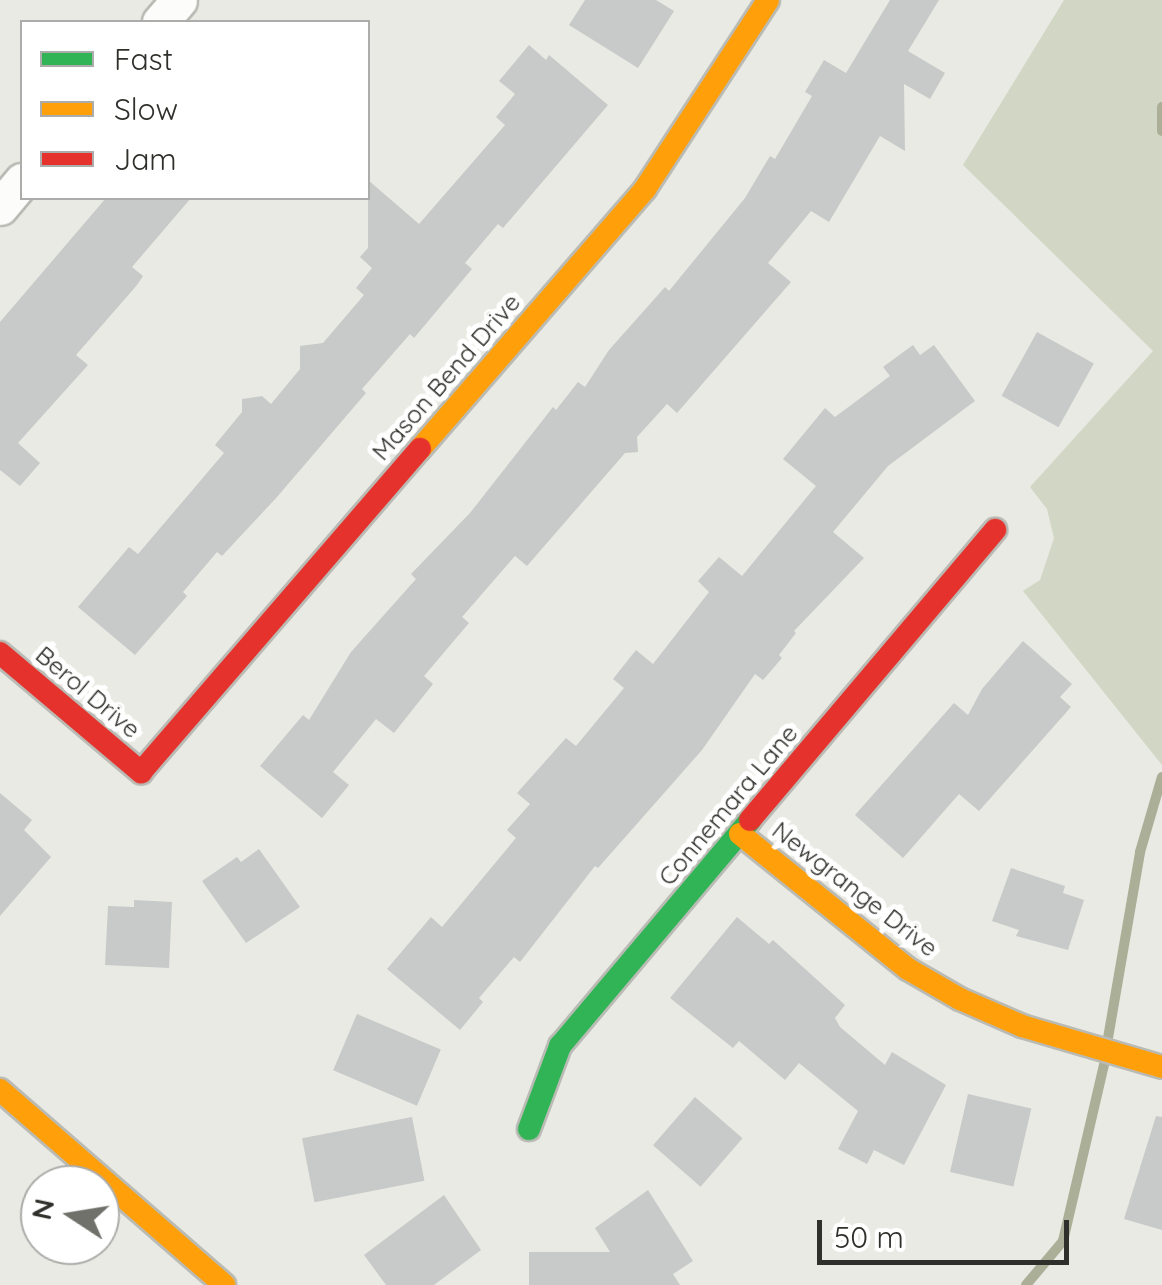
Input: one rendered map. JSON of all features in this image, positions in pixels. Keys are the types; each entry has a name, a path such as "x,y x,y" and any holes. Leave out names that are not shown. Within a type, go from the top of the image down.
{"street":[{"path":"162,20 179,0"},
{"name":"Mason Bend Drive","path":"141,772 645,188 768,0"},
{"path":"0,207 20,183"},
{"name":"Connemara Lane","path":"528,1130 560,1046 994,530"},
{"name":"Berol Drive","path":"0,654 141,772"},
{"name":"Newgrange Drive","path":"740,834 908,969 960,999 1039,1030 1159,1066"},
{"path":"0,1090 224,1285"}],"green space":[{"path":"1064,0 1162,0 1162,765 1023,591 1040,580 1054,538 1047,509 1030,487 1153,351 963,165"}],"building":[{"path":"585,0 656,0 674,11 638,68 569,25"},
{"path":"890,0 939,0 908,51 945,73 930,99 904,84 905,151 880,136 829,222 811,211 768,263 791,282 677,413 667,404 637,437 638,452 625,453 527,566 515,556 462,617 469,623 424,676 433,684 394,733 376,719 333,772 349,785 322,818 260,766 303,715 309,720 351,652 416,579 411,574 470,513 553,407 556,410 578,382 585,387 609,350 665,287 669,291 745,198 770,156 775,159 812,96 805,92 824,60 846,73"},
{"path":"529,45 546,60 549,55 608,105 503,228 498,224 465,263 472,269 414,338 410,334 362,389 366,393 277,497 222,556 217,552 183,592 187,596 135,655 78,607 129,547 138,554 224,453 215,445 242,412 242,399 262,396 271,404 300,369 300,346 323,343 364,295 356,288 372,268 360,257 368,248 370,182 419,224 505,125 496,117 515,94 499,81"},
{"path":"104,200 189,200 132,267 143,276 137,285 76,355 88,365 18,443 40,463 20,486 0,470 0,322"},
{"path":"1037,332 1094,364 1058,427 1002,396"},
{"path":"913,345 920,355 934,345 975,401 888,466 833,532 864,558 794,631 779,655 782,658 763,680 755,674 702,750 598,868 595,866 520,962 514,957 479,998 483,1002 460,1030 387,969 431,917 442,927 516,838 507,830 530,804 517,793 566,738 576,746 624,688 613,679 636,650 653,664 709,592 698,581 719,557 742,576 816,486 783,459 825,408 835,417 890,376 883,367"},
{"path":"1023,641 1072,684 1060,697 1071,707 979,811 959,794 903,858 855,815 954,703 968,715 982,689"},
{"path":"0,793 32,820 24,830 51,857 0,916"},
{"path":"259,849 300,907 246,943 202,881 237,857 241,862"},
{"path":"1011,868 1065,886 1063,893 1084,900 1068,950 1016,936 1019,930 992,921"},
{"path":"134,900 172,902 169,968 105,965 108,906 134,907"},
{"path":"737,917 769,944 773,940 845,1005 835,1018 840,1027 885,1065 892,1052 946,1085 904,1165 874,1150 867,1164 838,1149 858,1111 799,1063 785,1080 739,1041 733,1048 670,998"},
{"path":"357,1014 441,1050 417,1106 333,1070"},
{"path":"968,1094 1031,1109 1013,1187 950,1172"},
{"path":"695,1097 743,1138 701,1187 653,1145"},
{"path":"1156,1116 1162,1117 1162,1230 1124,1219"},
{"path":"412,1117 424,1181 314,1202 302,1138"},
{"path":"648,1190 693,1261 673,1274 680,1285 529,1285 529,1252 610,1252 595,1228"},
{"path":"444,1195 481,1250 434,1285 386,1285 364,1255"}],"waterway":[{"path":"1162,107 1162,131"},
{"path":"1108,1038 1140,852 1162,777"},
{"path":"1026,1285 1063,1241 1104,1065"}],"traffic: fast":[{"path":"529,1129 560,1046 750,820"}],"traffic: slow":[{"path":"420,449 645,189 768,0"},
{"path":"740,834 908,969 960,999 1022,1026 1162,1067"},
{"path":"0,1090 224,1285"}],"traffic: jam":[{"path":"0,653 141,772 420,449"},
{"path":"750,820 995,530"}]}
